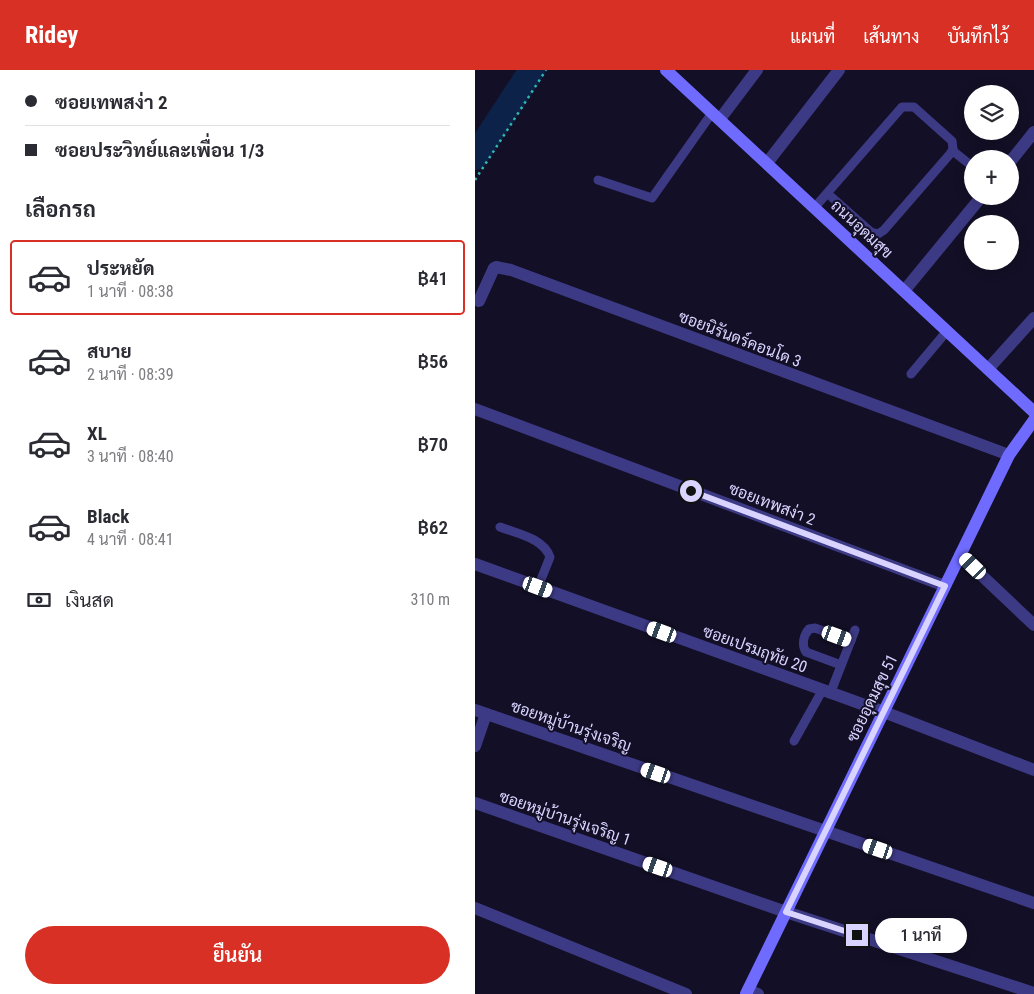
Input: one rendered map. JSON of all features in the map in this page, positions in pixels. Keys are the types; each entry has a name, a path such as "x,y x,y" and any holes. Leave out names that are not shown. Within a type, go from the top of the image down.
{"street":[{"name":"ถนนอุดมสุข","path":"666,70 1034,412"},
{"path":"716,116 757,70"},
{"path":"767,163 839,70"},
{"path":"1019,151 1034,132"},
{"path":"904,292 975,205"},
{"name":"ซอยนิรันดร์คอนโด 3","path":"479,301 494,268 511,270 1009,456"},
{"path":"988,369 1034,318"},
{"name":"ซอยเทพสง่า 2","path":"475,409 945,586"},
{"name":"ซอยอุดมสุข 51","path":"751,993 786,912 1009,456 1034,420"},
{"path":"961,554 1034,625"},
{"name":"ซอยเปรมฤทัย 20","path":"475,564 884,712 1034,770"},
{"path":"475,746 480,712"},
{"name":"ซอยหมู่บ้านรุ่งเจริญ","path":"480,712 1034,903"},
{"name":"ซอยหมู่บ้านรุ่งเจริญ 1","path":"475,803 786,912 1034,993"},
{"path":"475,908 686,994"}],"lane":[{"path":"815,207 901,108 905,106 914,107 951,139 953,151 964,160"},
{"path":"598,180 652,198 716,116"},
{"path":"827,193 871,232 878,234 884,230 953,151"},
{"path":"911,374 947,331"},
{"path":"500,527 536,540 548,552 550,557 538,587"},
{"path":"841,665 806,652 803,642 806,632 809,629 815,628 851,641"},
{"path":"794,741 841,665 855,630"}],"path":[{"path":"475,180 546,70"}],"waterway":[{"path":"475,157 532,70"}],"route":[{"path":"691,491 945,586 786,912 857,935"}]}
